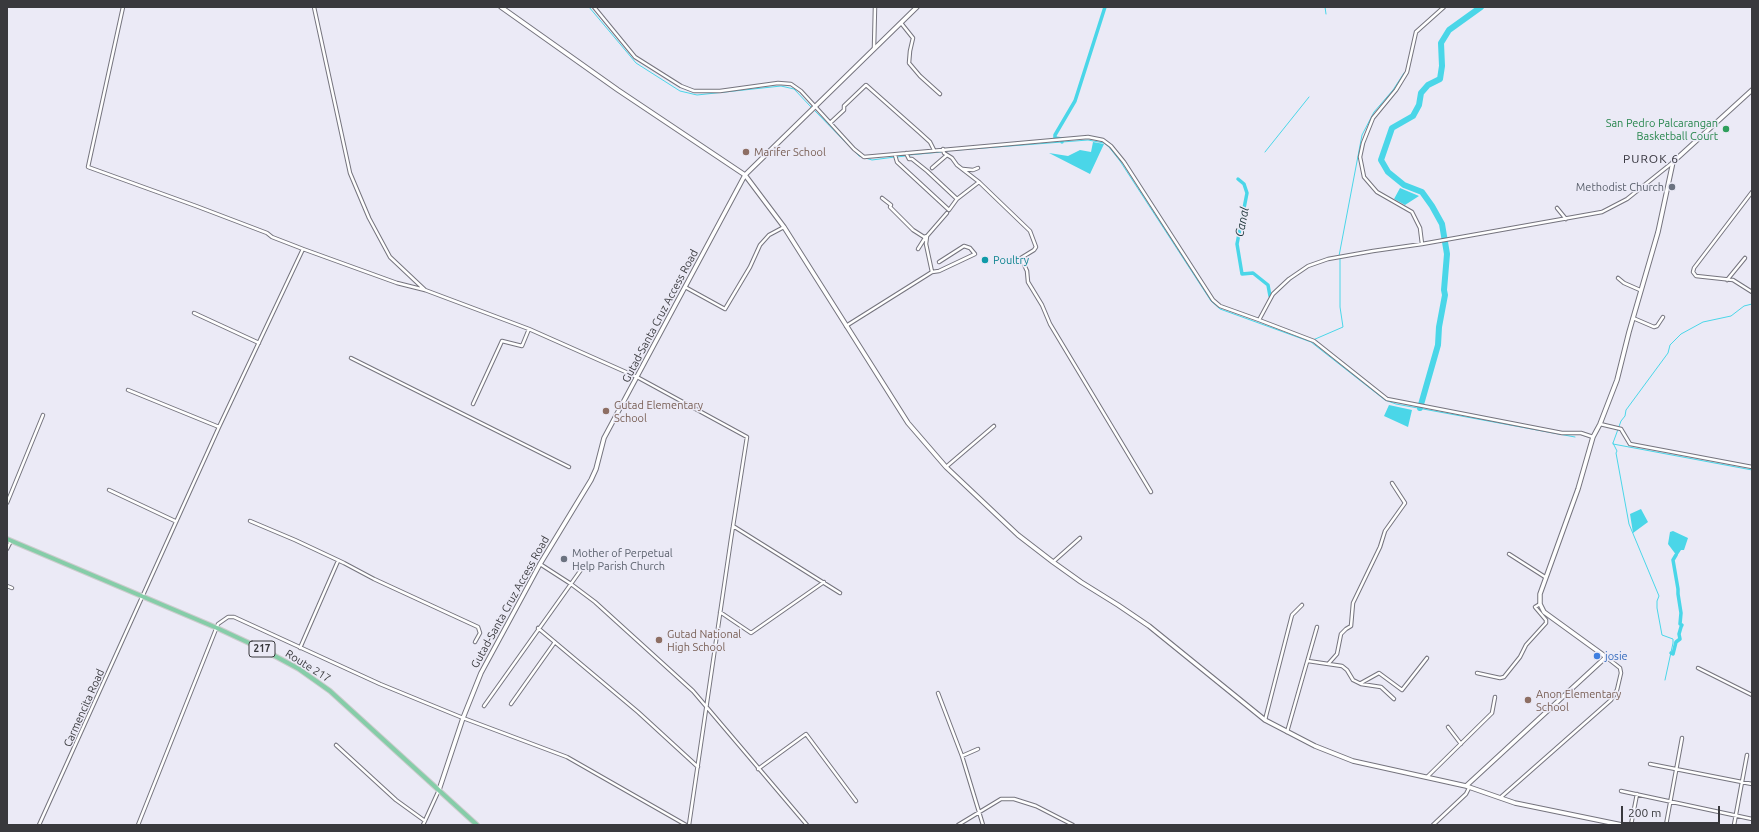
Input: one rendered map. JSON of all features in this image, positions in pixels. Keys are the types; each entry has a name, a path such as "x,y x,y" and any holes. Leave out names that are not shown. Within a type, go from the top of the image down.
{"main road":[{"name":"Route 217","path":"9,540 217,628 262,649 299,669 330,691 477,825"}],"street":[{"path":"123,7 88,167 267,233 272,237 303,249 397,283 425,290 529,329 637,378 747,437 689,825"},
{"path":"314,7 350,173 369,218 390,257 425,290"},
{"path":"501,7 618,90 745,175 784,228 908,423 946,467 1018,535 1080,582 1149,626 1265,720 1335,755 1468,787 1515,802 1622,825"},
{"path":"594,7 635,57 681,86 700,92 778,83 791,84 800,91 854,149 864,157 1088,137 1103,140 1111,146 1124,162 1213,300 1220,306 1314,341 1387,398 1562,433 1581,433 1593,437"},
{"path":"874,48 875,7"},
{"name":"Gutad-Santa Cruz Access Road","path":"439,790 463,718 481,673 540,564 591,480 596,468 604,438 745,175 917,7"},
{"path":"1422,244 1420,228 1412,212 1377,192 1364,177 1360,158 1363,143 1373,118 1396,90 1407,72 1416,32 1444,7"},
{"path":"901,23 913,37 909,55 910,62 920,76 940,94"},
{"path":"830,123 844,110 844,106 866,85 920,132 930,142 934,150"},
{"path":"1259,320 1273,294 1289,279 1308,266 1340,257 1567,220 1602,212 1617,205 1636,193 1674,162 1752,90"},
{"path":"943,150 944,153 952,158 957,165 979,182 1030,231 1036,247 1034,250 1021,258 1027,271 1028,282 1045,311 1050,324 1151,492"},
{"path":"906,153 909,160 912,159 958,199"},
{"path":"895,155 897,162 949,210 958,199 979,182"},
{"path":"932,168 947,155"},
{"path":"1501,797 1611,700 1617,690 1622,673 1620,668 1606,657 1548,615 1542,609 1540,604 1540,594 1578,489 1593,437 1600,424 1617,380 1632,317 1658,232 1674,162"},
{"path":"962,169 973,170 978,168"},
{"path":"1752,192 1694,268 1693,272 1696,276 1733,280 1752,292"},
{"path":"882,198 891,205 890,207 913,230 924,237 927,236"},
{"path":"1557,208 1567,220"},
{"path":"918,249 922,240 946,213"},
{"path":"685,287 725,309 750,267 760,245 768,235 784,228"},
{"path":"927,236 926,244 932,272"},
{"path":"846,326 932,272 939,271 975,254 970,248 964,246 939,262"},
{"name":"Carmencita Road","path":"39,825 219,427 303,249"},
{"path":"1727,280 1745,258"},
{"path":"1618,278 1624,283 1640,290"},
{"path":"194,313 259,343"},
{"path":"1632,317 1654,327 1657,326 1663,317"},
{"path":"473,404 502,341 522,346 529,329"},
{"path":"351,358 569,467"},
{"path":"128,390 219,427"},
{"path":"7,503 43,415"},
{"path":"1600,424 1621,429 1630,444 1752,467"},
{"path":"946,467 994,426"},
{"path":"1329,663 1337,654 1341,634 1346,628 1351,626 1354,603 1380,547 1385,531 1405,503 1392,483"},
{"path":"109,490 176,522"},
{"path":"250,521 295,540 478,627 480,633 475,642"},
{"path":"733,526 840,592"},
{"path":"1053,562 1080,538"},
{"path":"7,549 9,540"},
{"path":"1509,554 1545,577"},
{"path":"300,648 338,561"},
{"path":"540,564 595,602 693,691 807,825"},
{"path":"484,706 538,628 583,567"},
{"path":"720,612 751,633 824,582"},
{"path":"7,586 12,588"},
{"path":"1477,673 1500,678 1504,677 1520,657 1526,645 1546,623 1546,620 1535,607 1540,604"},
{"path":"1265,720 1292,615 1302,605"},
{"path":"138,825 218,624 228,617 234,618 380,684 463,718 567,757 686,825"},
{"path":"538,628 638,712 698,767"},
{"path":"1287,732 1317,628"},
{"path":"511,704 555,642"},
{"path":"1433,825 1466,794 1468,787 1606,657"},
{"path":"1361,684 1379,673 1402,690 1427,658"},
{"path":"1308,661 1329,663 1345,668 1353,680 1361,684 1381,687 1394,699"},
{"path":"1698,668 1752,695"},
{"path":"938,693 962,756 983,825"},
{"path":"1426,778 1492,713 1495,697"},
{"path":"1448,727 1461,744"},
{"path":"758,769 806,734 856,802"},
{"path":"1666,825 1682,738"},
{"path":"336,745 424,824 439,790"},
{"path":"962,756 978,749"},
{"path":"1734,825 1747,755"},
{"path":"1650,764 1752,784"},
{"path":"1621,791 1752,818"},
{"path":"1631,825 1637,794"},
{"path":"958,825 979,813 987,806 1001,799 1014,799 1036,806 1073,825"}],"water":[{"path":"1093,142 1104,144 1090,174 1049,153 1068,156 1080,150 1091,152"},
{"path":"1400,188 1419,196 1405,205 1394,199"},
{"path":"1389,405 1412,410 1408,427 1384,416"},
{"path":"1641,509 1648,522 1633,533 1630,514"},
{"path":"1673,531 1688,538 1684,550 1681,550 1677,556 1668,544 1670,532"}],"waterway":[{"path":"589,7 636,63 680,91 697,95 781,86 794,89 811,107"},
{"path":"1062,142 1062,139 1055,138 1055,135 1075,101 1105,7"},
{"path":"1325,7 1326,14"},
{"path":"1420,408 1438,345 1439,327 1445,295 1444,290 1447,254 1442,224 1432,206 1422,192 1404,185 1388,172 1381,160 1392,128 1413,116 1419,105 1421,93 1428,85 1440,79 1442,66 1441,43 1449,30 1481,7"},
{"path":"1339,256 1362,135 1374,112 1393,90 1404,73"},
{"path":"1265,152 1309,97"},
{"path":"815,111 859,156 872,160 895,157"},
{"path":"945,151 1088,140 1104,143 1120,161 1211,301 1220,309 1311,342 1385,400 1396,404 1575,437"},
{"path":"909,155 941,152"},
{"path":"897,157 905,156"},
{"name":"Canal","path":"1238,179 1244,184 1247,193 1237,244 1242,274 1253,273 1268,285 1270,296"},
{"path":"1313,340 1343,327 1340,307 1340,259"},
{"path":"1613,443 1621,421 1625,416 1626,410 1668,353 1670,345 1681,334 1703,322 1731,316 1744,306 1752,304"},
{"path":"1613,443 1617,451 1616,453 1629,524 1659,596 1657,608 1662,635 1673,639 1665,680"},
{"path":"1613,444 1752,470"},
{"path":"1671,653 1673,654 1676,642 1680,639 1679,634 1682,625 1680,624 1681,613 1673,560 1676,555"}],"place":[{"name":"San Pedro Palcarangan Basketball Court","path":"1726,129"},
{"name":"Marifer School","path":"746,152"},
{"name":"Methodist Church","path":"1672,187"},
{"name":"Poultry","path":"985,260"},
{"name":"Gutad Elementary School","path":"606,411"},
{"name":"Mother of Perpetual Help Parish Church","path":"564,559"},
{"name":"Gutad National High School","path":"659,640"},
{"name":"josie","path":"1597,656"},
{"name":"Anon Elementary School","path":"1528,700"}],"district":[{"name":"PUROK 6","path":"1651,159"}]}
